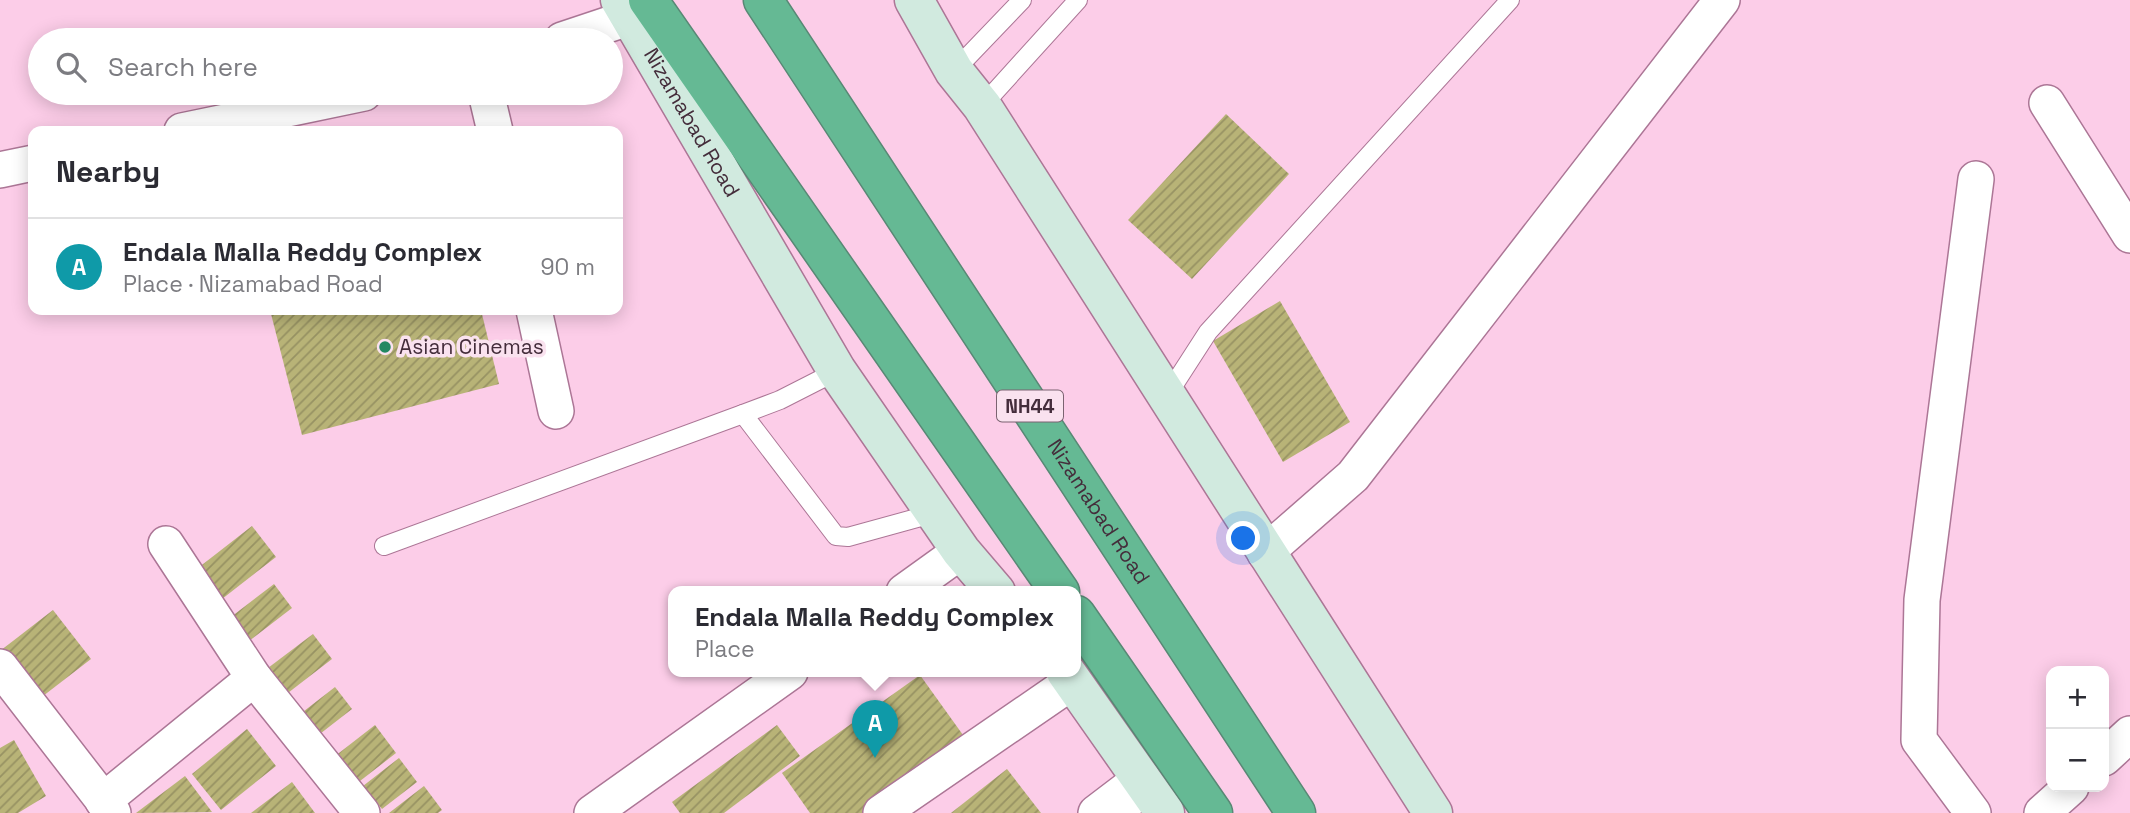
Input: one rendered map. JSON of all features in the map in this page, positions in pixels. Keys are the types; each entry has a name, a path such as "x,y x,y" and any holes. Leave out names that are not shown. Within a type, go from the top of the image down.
{"highway":[{"name":"Nizamabad Road","path":"762,0 1296,813"},
{"name":"Nizamabad Road","path":"639,7 1056,586"},
{"path":"1081,622 1213,813"}],"main road":[{"path":"914,0 954,71 982,106 1433,813"},
{"name":"Nizamabad Road","path":"639,7 837,371 961,551 991,586"},
{"path":"1070,677 1146,799"}],"street":[{"path":"1265,553 1353,476 1722,0"},
{"path":"590,28 639,7"},
{"path":"2047,103 2130,235"},
{"path":"206,126 307,105"},
{"path":"489,105 494,126"},
{"path":"0,170 28,164"},
{"path":"1973,813 1919,740 1922,600 1976,179"},
{"path":"535,315 556,411"},
{"path":"166,544 254,678 362,813"},
{"path":"912,586 961,551"},
{"path":"0,667 108,807 254,678"},
{"path":"592,813 783,677"},
{"path":"881,813 1070,677"},
{"path":"2042,813 2065,792"},
{"path":"1096,813 1146,799"}],"lane":[{"path":"954,71 1021,0"},
{"path":"982,106 1078,0"},
{"path":"1166,397 1208,332 1510,0"},
{"path":"384,546 780,400 837,371"},
{"path":"743,414 836,536 848,537 935,513"}],"building":[{"path":"1226,114 1289,174 1192,279 1128,220"},
{"path":"1280,301 1350,422 1283,462 1213,341"},
{"name":"Asian Cinemas","path":"271,315 482,315 499,384 302,435"},
{"path":"252,526 276,557 222,599 198,568"},
{"path":"274,584 292,608 249,641 231,617"},
{"path":"53,610 91,659 34,703 0,651"},
{"path":"313,634 332,659 284,696 264,671"},
{"path":"917,677 921,677 968,742 870,813 810,813 782,773"},
{"path":"335,687 352,709 316,737 299,715"},
{"path":"375,725 396,753 351,788 330,760"},
{"path":"777,725 800,756 724,813 680,813 672,802"},
{"path":"247,729 276,766 221,810 192,774"},
{"path":"14,740 46,796 18,813 0,813 0,748"},
{"path":"399,758 417,782 382,809 363,786"},
{"path":"1007,769 1041,813 951,813"},
{"path":"185,776 212,812 136,813"},
{"path":"292,782 315,813 251,813"},
{"path":"424,786 442,810 438,813 389,813"}],"place":[{"name":"Asian Cinemas","path":"385,347"},
{"name":"Endala Malla Reddy Complex","path":"875,758"}]}
